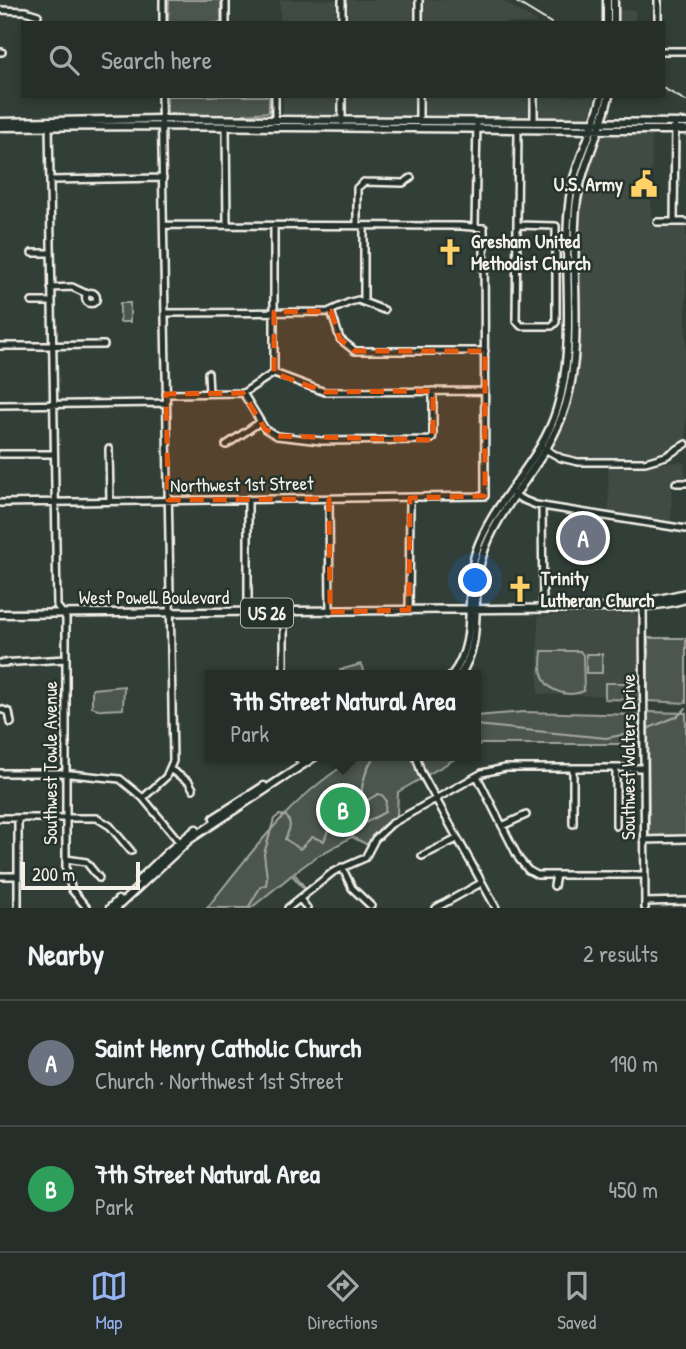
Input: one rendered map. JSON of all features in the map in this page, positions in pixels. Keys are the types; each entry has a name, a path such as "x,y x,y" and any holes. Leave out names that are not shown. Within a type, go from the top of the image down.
{"main road":[{"path":"607,0 607,21"},
{"path":"614,0 614,21"},
{"path":"462,670 473,648 470,580 478,548 487,528 543,449 563,414 572,375 576,202 602,98"},
{"path":"596,126 608,98"},
{"path":"342,125 419,121 518,129 675,126 686,123"},
{"path":"0,122 49,124"},
{"path":"162,122 226,128 275,125"},
{"path":"0,127 162,122 477,125 534,122 596,126"},
{"path":"675,126 686,130"},
{"name":"West Powell Boulevard","path":"643,605 686,593"},
{"name":"West Powell Boulevard","path":"0,614 473,610 643,605 650,608 686,599"},
{"path":"455,670 466,648 473,610"},
{"path":"113,908 118,900 181,844 300,761"},
{"path":"113,908 181,844"}],"street":[{"path":"163,0 163,21"},
{"path":"226,0 226,21"},
{"path":"342,0 342,21"},
{"path":"419,0 419,21"},
{"path":"658,0 658,21"},
{"path":"0,10 25,11 37,15"},
{"path":"665,51 686,51"},
{"path":"143,799 171,770 173,761 162,98"},
{"path":"275,98 275,125"},
{"path":"342,98 342,125"},
{"path":"419,98 419,121"},
{"path":"534,98 534,122"},
{"name":"Southwest Towle Avenue","path":"49,124 57,606 66,618 66,859 70,886 87,908"},
{"path":"477,125 478,226"},
{"path":"674,222 675,126"},
{"path":"226,128 227,225"},
{"path":"517,225 556,226 556,322 552,326 521,326 516,320 518,129"},
{"path":"362,174 364,182"},
{"path":"50,180 163,178"},
{"path":"364,302 357,188 364,182 403,183 411,178"},
{"path":"657,222 686,222"},
{"path":"164,225 478,226 485,231 485,391 325,392 274,373"},
{"path":"274,226 274,373"},
{"path":"32,253 50,253"},
{"path":"51,288 72,288 87,294"},
{"path":"32,302 51,302"},
{"path":"166,313 331,311 350,302 364,302 384,310"},
{"path":"331,311 340,339 355,351 485,351"},
{"path":"0,346 104,345"},
{"path":"208,373 209,393"},
{"path":"166,394 243,393 250,391 274,373"},
{"path":"243,393 260,422 272,435 310,440 432,439 433,391"},
{"name":"Northwest 1st Street","path":"0,503 485,496 485,391"},
{"path":"0,405 166,403"},
{"path":"226,445 260,422"},
{"path":"543,449 561,458 578,462 645,462 666,456 686,444"},
{"path":"109,449 110,501"},
{"path":"0,454 54,454"},
{"path":"676,483 686,483"},
{"path":"513,494 542,506 686,529"},
{"path":"409,610 410,498"},
{"path":"248,499 248,613"},
{"path":"329,499 330,612"},
{"path":"542,506 544,609"},
{"name":"Southwest Walters Drive","path":"643,605 645,905"},
{"path":"284,612 284,670"},
{"path":"0,663 66,659"},
{"path":"0,709 9,712 11,723"},
{"path":"418,761 421,772 496,908"},
{"path":"288,908 342,867 365,858 375,839 386,828 477,776 505,768 643,768"},
{"path":"573,768 573,824"},
{"path":"616,768 616,826"},
{"path":"171,770 190,782 193,789"},
{"path":"0,773 115,777 124,781 143,799 181,844"},
{"path":"477,776 524,867 537,874 645,875"},
{"path":"502,826 526,815"},
{"path":"0,818 102,820 131,851"},
{"path":"18,818 18,908"},
{"path":"422,856 457,839"},
{"path":"644,840 686,839"},
{"path":"66,859 86,862 99,878"},
{"path":"342,867 352,888 371,906"},
{"path":"554,886 555,875"},
{"path":"0,876 18,876"},
{"path":"436,908 481,883"},
{"path":"300,899 307,908"},
{"path":"645,905 686,901"}],"highlighted area":[{"path":"331,311 340,339 355,351 485,351 485,496 410,498 409,610 330,612 329,499 168,500 166,394 243,393 265,429 277,436 433,440 433,391 325,392 274,373 274,312"}],"shaded area":[{"path":"169,0 221,0 221,21 168,21"},
{"path":"280,0 501,0 535,21 280,21"},
{"path":"617,10 635,10 635,21 617,21"},
{"path":"167,98 269,98 269,112 243,116 167,114"},
{"path":"283,98 594,98 589,117 539,119 535,116 283,114"},
{"path":"605,134 652,134 651,225 686,225 686,439 663,454 649,458 579,458 558,452 554,447 569,403 575,373 581,287 578,277 582,190 594,148 599,138"},
{"path":"120,303 130,303 130,322 120,322"},
{"path":"684,462 686,479 672,479 671,524 609,513 608,466"},
{"path":"538,616 638,616 638,683 605,683 605,696 538,694"},
{"path":"648,638 686,638 686,703 648,701"},
{"path":"542,651 580,651 583,655 584,691 572,694 559,692 548,685 541,671"},
{"path":"586,654 602,654 602,673 586,673"},
{"path":"361,664 363,670 340,670"},
{"path":"605,683 640,683 640,700 605,699"},
{"path":"124,686 123,709 101,710 92,707 92,689"},
{"path":"524,712 639,715 639,744 481,744 481,716"},
{"path":"648,712 686,713 686,835 649,836"},
{"path":"351,761 451,761 398,792 397,815 381,827 368,845 352,837 294,873 305,890 292,875 251,908 207,908 276,824 314,787"}],"waterway":[{"path":"647,729 678,716 686,708"},
{"path":"481,726 606,738 642,731"},
{"path":"248,908 261,886 266,885 264,854 274,819 279,815 286,816 289,822 290,828 285,839 300,849 312,837 324,841 329,828 350,831 385,812 386,800 382,795 378,794 366,801 362,799 365,776 372,761"}],"tram line":[{"path":"513,0 548,21"},
{"path":"665,89 686,101"}],"place":[{"name":"U.S. Army","path":"644,184"},
{"name":"Gresham United Methodist Church","path":"450,252"},
{"name":"Saint Henry Catholic Church","path":"583,538"},
{"name":"Trinity Lutheran Church","path":"520,589"},
{"name":"7th Street Natural Area","path":"343,810"}]}
